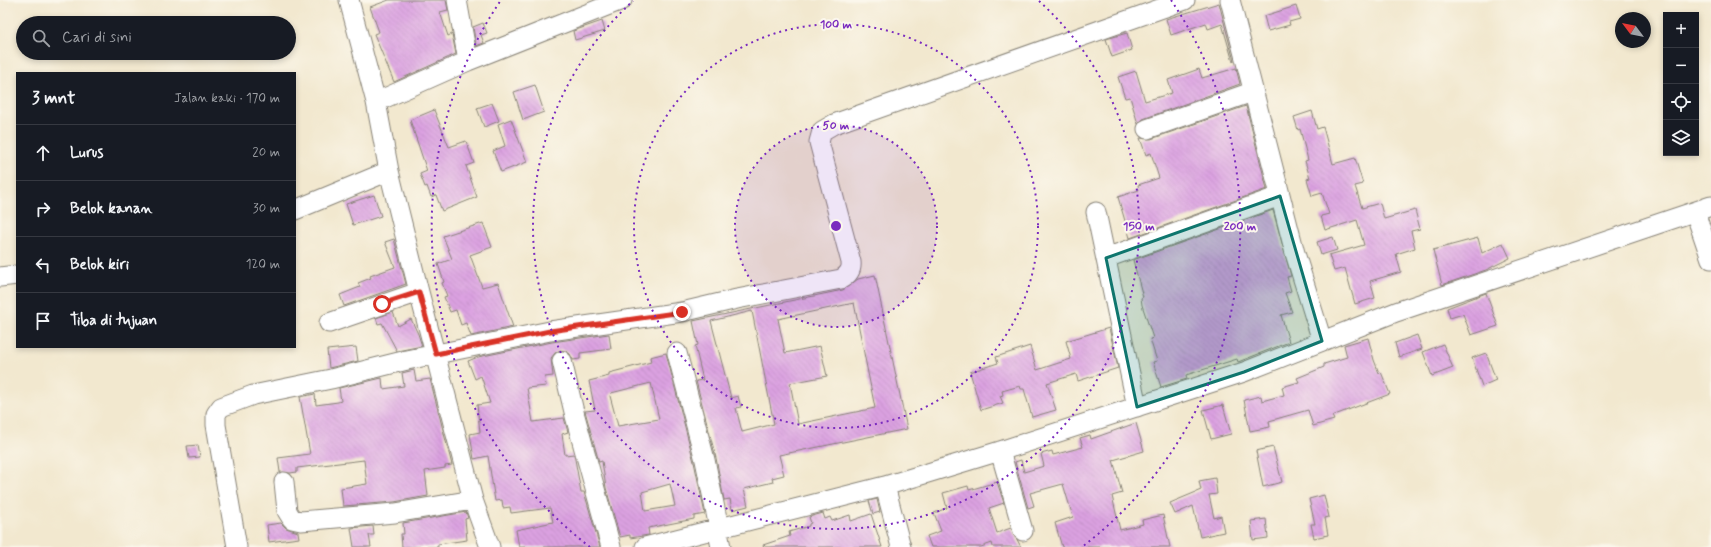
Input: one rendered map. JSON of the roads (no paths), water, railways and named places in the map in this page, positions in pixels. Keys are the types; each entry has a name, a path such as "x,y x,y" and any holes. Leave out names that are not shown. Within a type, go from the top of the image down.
{"street":[{"path":"349,0 376,102 389,171 419,292 473,500 490,547"},
{"path":"457,0 468,61"},
{"path":"376,102 468,61 622,0"},
{"path":"237,547 216,425 218,410 228,404 253,395 436,354 550,331 682,312 737,299 841,279 848,273 851,262 819,142 822,131 834,124 1185,0"},
{"path":"1230,0 1252,92 1280,196 1322,340"},
{"path":"1147,129 1252,92"},
{"path":"296,210 389,171"},
{"path":"1106,258 1280,196"},
{"path":"645,547 885,486 1000,451 1244,372 1322,340 1473,285 1703,209 1711,259"},
{"path":"1096,212 1137,407"},
{"path":"0,277 16,275"},
{"path":"329,323 419,292"},
{"path":"677,353 703,453 718,528 720,547"},
{"path":"562,361 574,416 611,547"},
{"path":"1000,451 1023,531"},
{"path":"284,482 287,511 292,519 301,521 394,513 473,500"},
{"path":"885,486 902,547"}]}
